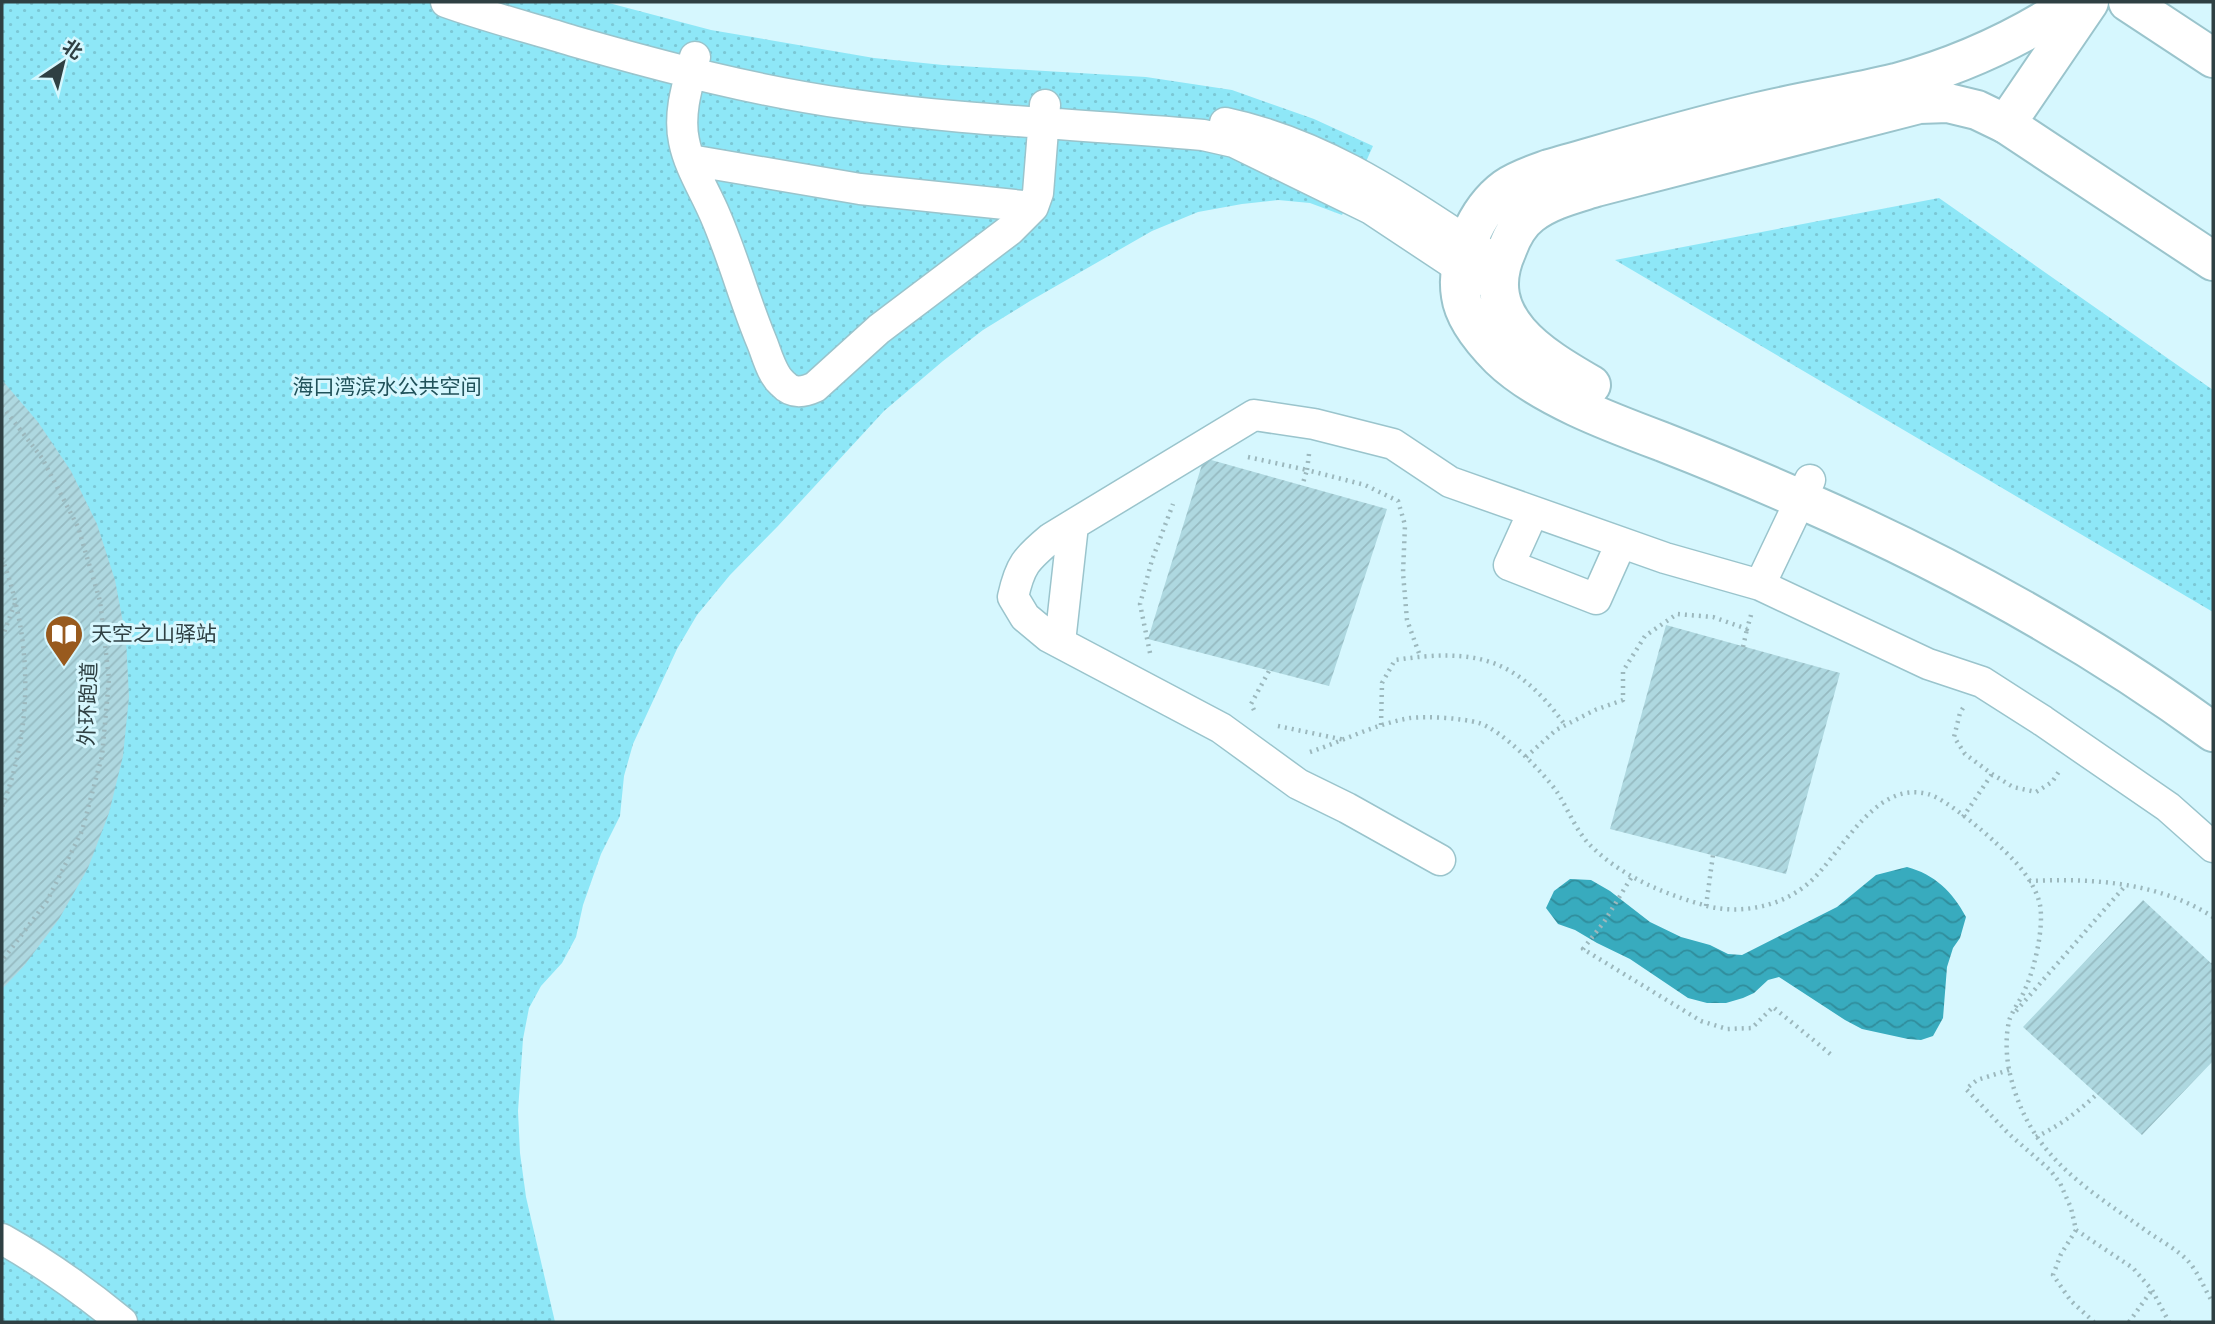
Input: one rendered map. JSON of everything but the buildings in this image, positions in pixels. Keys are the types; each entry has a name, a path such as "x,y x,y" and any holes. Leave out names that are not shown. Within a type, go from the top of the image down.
{"street":[{"path":"446,2 659,66 693,65 748,69 1044,114 1119,110 1204,119 1279,138 1384,186 1465,256 1500,279"},
{"path":"497,2 693,65"},
{"path":"2074,2 1997,46 1948,67 1895,83 1751,113 1527,177 1506,189 1491,203 1476,226 1465,256 1461,298 1476,331 1501,359 1533,382 1569,402 1628,429 1806,490 1996,574 2111,642 2213,708"},
{"path":"2006,124 2089,2"},
{"path":"2128,2 2213,58"},
{"path":"693,65 682,117 684,141 716,215 751,315 776,376 784,386 795,392 805,392 815,387 879,329 986,249 1033,207 1038,193 1044,114"},
{"path":"2213,261 2006,124 1977,110 1948,103 1919,104 1596,187 1548,204 1530,215 1514,232 1500,279 1506,313 1522,337 1548,360 1592,386 1744,450 1806,490 2100,655 2213,732"},
{"path":"690,160 860,189 1033,207"},
{"path":"1440,860 1298,784 1221,728 1049,636 1025,617 1013,597 1018,573 1031,555 1051,538 1254,415 1314,424 1393,444 1450,482 1533,512 1664,558 1760,585 1928,664 1982,681 2168,807 2213,847"},
{"path":"1760,585 1806,490"},
{"path":"1533,512 1509,565 1596,599 1621,543"},
{"path":"1060,642 1073,524"},
{"path":"2,1240 34,1257 88,1293 122,1322"},
{"path":"2,1258 27,1272 97,1322"}],"path":[{"name":"外环跑道","path":"2,407 42,457 78,527 100,601 109,679 102,756 82,831 47,901 2,961"},
{"path":"1303,486 1314,424"},
{"path":"1237,453 1365,485 1398,501 1405,525 1403,573 1406,620 1420,656"},
{"path":"1153,660 1148,648 1140,604 1161,535 1175,500"},
{"path":"2,558 10,579 27,673 25,712 13,772 2,807"},
{"path":"1743,647 1760,585"},
{"path":"2,638 15,603"},
{"path":"1526,757 1556,730 1595,710 1623,700 1623,671 1645,636 1677,614 1713,617 1747,629"},
{"path":"1381,725 1382,683 1395,660 1436,654 1488,659 1522,677 1548,702 1565,725"},
{"path":"1240,707 1251,704 1269,671"},
{"path":"1982,681 1960,713 1954,737 1965,754 1992,774 2013,788 2036,792 2052,782 2078,746"},
{"path":"1251,704 1256,712"},
{"path":"1273,765 1381,725 1414,717 1482,723 1526,757 1543,774 1587,843 1632,878 1706,906 1726,909 1750,910 1794,893 1810,881 1876,807 1891,797 1908,793 1929,794 1963,817 2012,858 2029,881 2040,906 2034,968 2010,1018 2007,1039 2009,1070 2018,1102 2036,1137 2060,1167 2071,1176 2189,1261 2213,1303"},
{"path":"1270,723 1345,740"},
{"path":"1963,817 1992,774"},
{"path":"1706,906 1713,855"},
{"path":"1632,878 1583,949 1701,1021 1727,1029 1752,1028 1773,1007 1833,1057"},
{"path":"2029,881 2071,879 2126,885 2194,905 2213,917"},
{"path":"2010,1018 2126,885"},
{"path":"2009,1070 1977,1080 1966,1089 2009,1134 2050,1170 2060,1183 2071,1208 2076,1230 2133,1268 2152,1290 2169,1322"},
{"path":"2036,1137 2062,1123 2097,1094"},
{"path":"2076,1230 2061,1254 2053,1275 2071,1301 2094,1322"},
{"path":"2129,1322 2152,1290"}],"green space":[{"name":"海口湾滨水公共空间","path":"2,2 605,2 711,30 874,58 943,65 1146,77 1232,90 1314,119 1373,146 1342,215 1310,203 1278,200 1198,212 1152,231 983,330 884,411 730,575 697,615 677,649 633,744 624,776 620,816 601,854 583,905 576,937 562,963 541,986 529,1008 523,1039 518,1111 520,1153 526,1197 555,1322 2,1322"},
{"path":"1939,198 2213,390 2213,612 1615,260"}],"water":[{"path":"1907,867 1926,874 1942,885 1966,917 1947,967 1943,1018 1933,1036 1921,1040 1862,1029 1779,977 1768,980 1754,993 1726,1003 1707,1003 1688,998 1630,959 1558,924 1546,908 1554,891 1570,879 1591,880 1650,922 1681,937 1710,945 1728,954 1742,955 1837,907 1876,875"}],"place":[{"name":"天空之山驿站","path":"64,668"}]}
